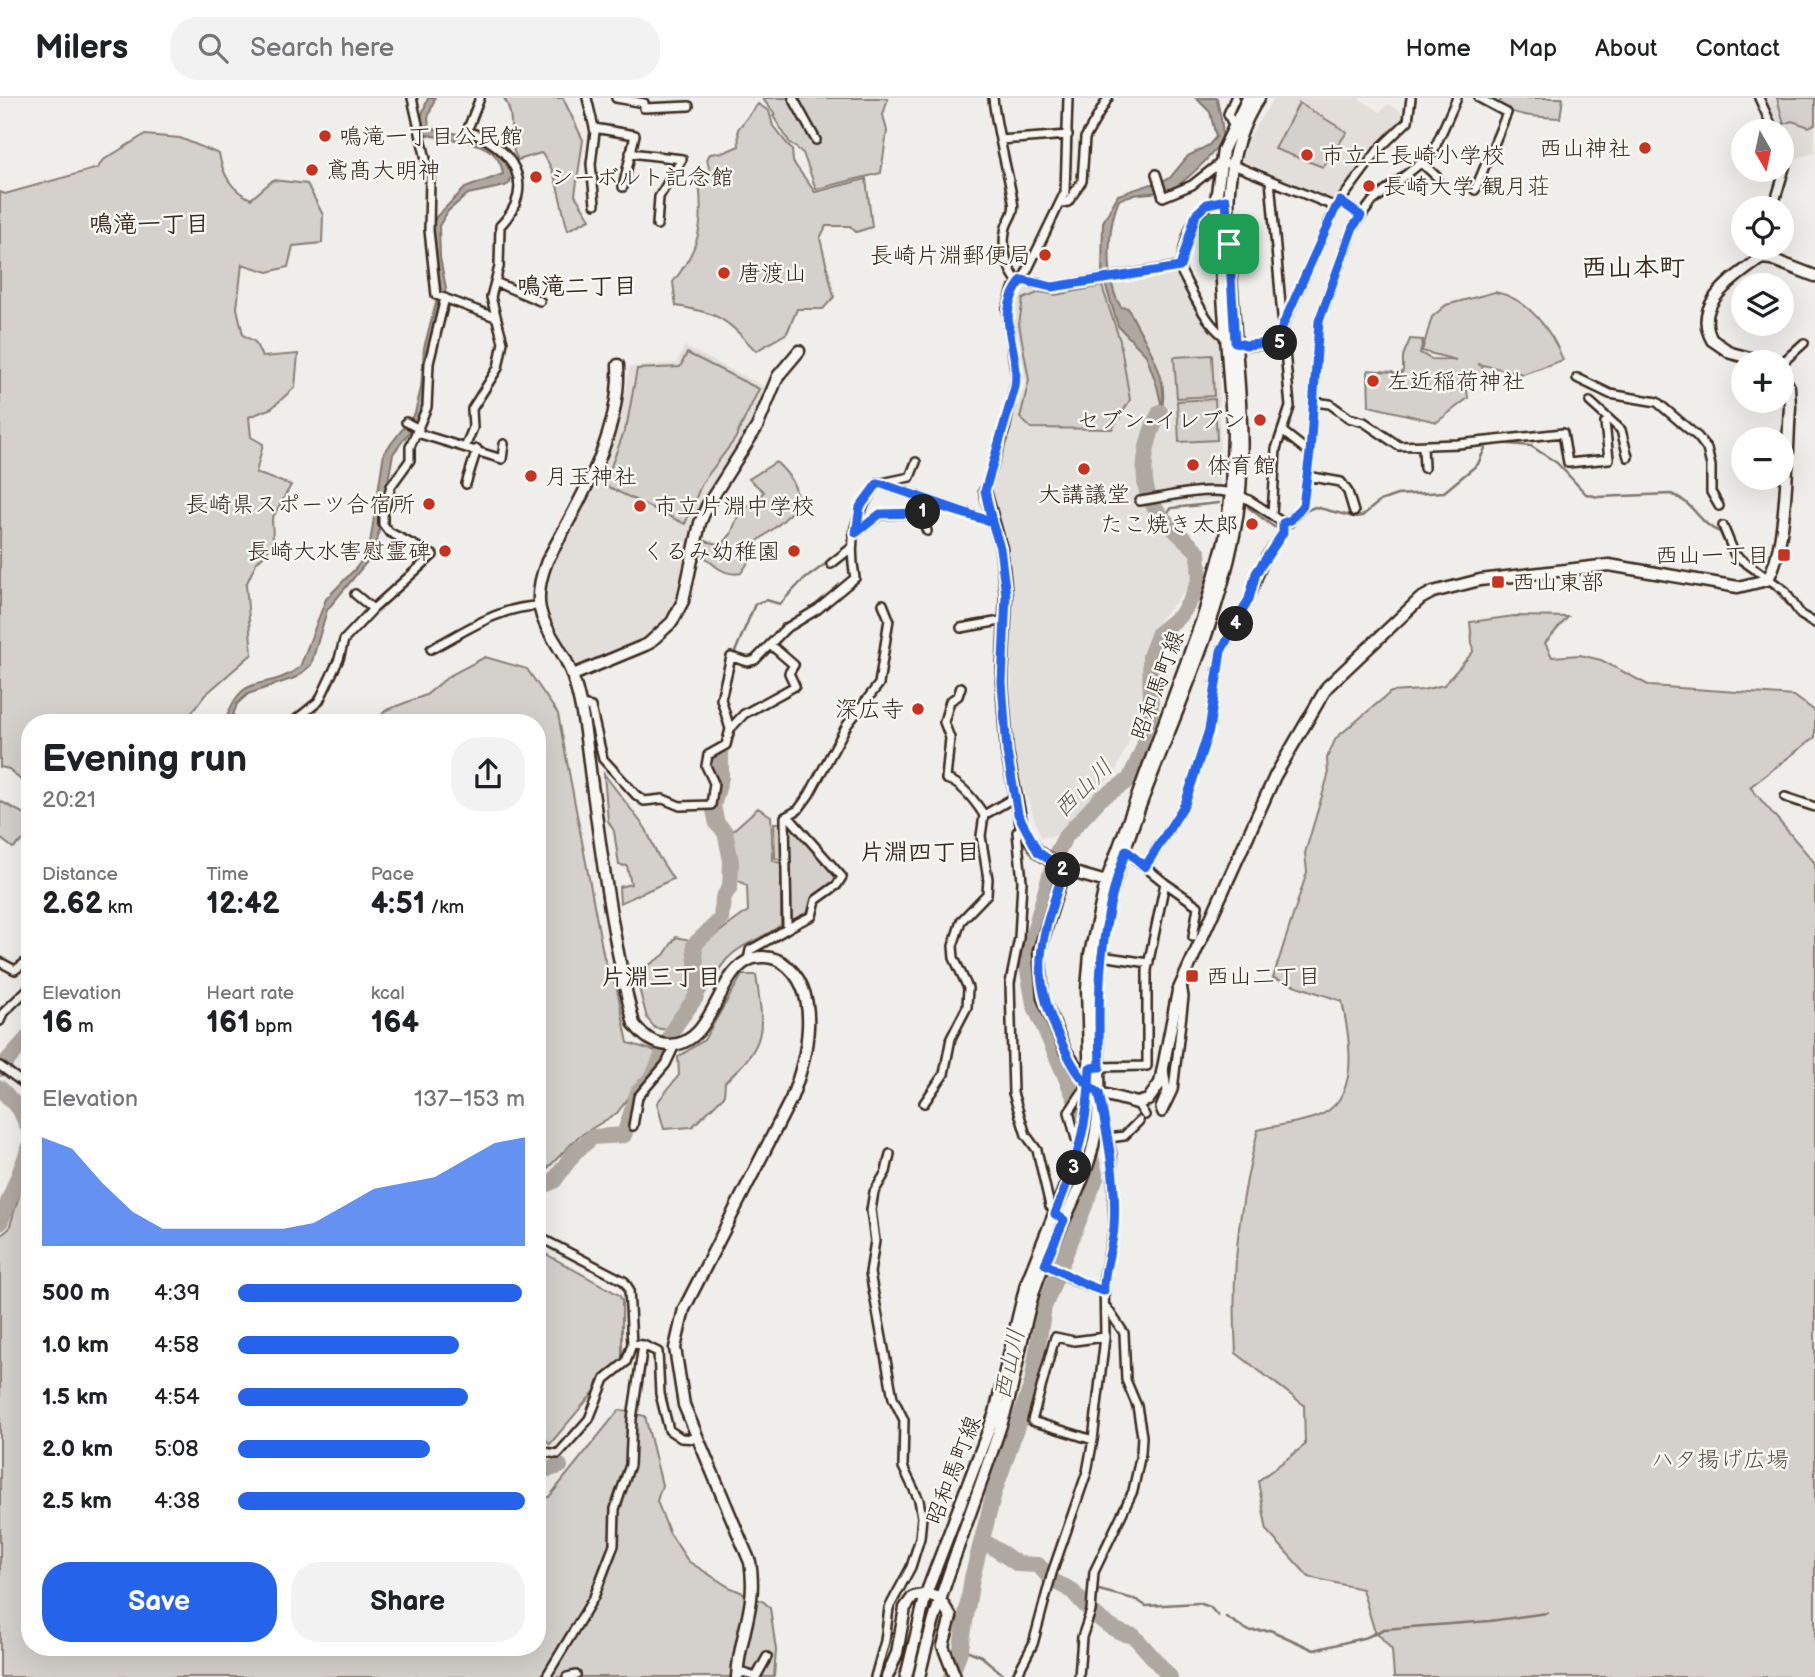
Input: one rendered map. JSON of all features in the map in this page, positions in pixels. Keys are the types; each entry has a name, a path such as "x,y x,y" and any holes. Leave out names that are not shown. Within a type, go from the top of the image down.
{"street":[{"path":"412,98 430,177 430,244 436,295 495,317"},
{"path":"466,445 472,428 472,409 498,368 503,342 491,297 500,258 500,226 509,217 514,204 519,176 501,148 484,136 467,131 480,98"},
{"path":"587,98 594,128 595,146 591,164 595,204"},
{"path":"616,98 645,103 644,108 689,106"},
{"path":"793,98 816,140"},
{"path":"993,98 1014,208 1004,230 1005,253 1009,268 1021,282 1052,287 1180,267"},
{"path":"1068,98 1068,181 1062,203 1021,282 1013,289 1007,309 1016,379 1005,429 985,491 1000,548 1006,620 1002,682 1007,752 1022,827 1044,856 1064,870 1110,883"},
{"path":"1062,203 1068,202 1080,187 1085,138 1108,98"},
{"path":"1233,125 1228,114 1236,98"},
{"name":"昭和馬町線","path":"1236,494 1225,336 1221,200 1233,125 1248,98"},
{"name":"昭和馬町線","path":"1226,164 1259,98"},
{"path":"1282,327 1338,204 1379,149 1408,121 1411,98"},
{"path":"1145,867 1185,804 1209,730 1221,651 1249,599 1256,573 1283,525 1291,520 1303,505 1310,453 1319,321 1353,227 1372,202 1423,163 1439,142 1457,98"},
{"path":"1759,98 1769,119"},
{"path":"1475,190 1507,113 1485,99"},
{"path":"594,128 635,135 623,187"},
{"path":"1000,140 1068,135"},
{"path":"630,153 682,159 659,197 657,225"},
{"path":"1423,163 1437,177"},
{"path":"1156,174 1163,197 1192,185 1226,164 1338,204 1361,216"},
{"path":"1270,180 1290,408 1276,449 1272,515"},
{"path":"1221,200 1196,214 1180,267 1203,314 1225,336 1246,345 1283,342"},
{"name":"昭和馬町線","path":"919,1677 939,1598 1005,1416 1027,1314 1082,1144 1089,1090 1095,1068 1095,955 1110,883 1212,618 1233,539 1242,434 1221,200"},
{"path":"430,244 440,243"},
{"path":"1731,351 1712,340 1706,322 1712,299 1759,259"},
{"path":"1771,259 1815,276"},
{"path":"495,282 540,301"},
{"path":"303,714 319,701 339,659 344,640 373,609 433,555 389,531 383,524 383,515 391,486 410,460 414,427 428,407 429,363 445,298"},
{"path":"1794,352 1804,343"},
{"path":"422,345 432,344"},
{"path":"573,675 648,645 672,622 683,601 700,523 707,506 757,427 778,376 799,351"},
{"path":"618,365 615,420 603,451 547,561 542,575 539,606 542,622 573,675 581,705 605,876 634,1024 643,1037 660,1044 675,1045 690,1039 701,1027 735,970 748,960 777,959 790,968 799,981 809,1026 807,1048 791,1099 684,1309 677,1332 676,1367 680,1390 750,1562 754,1584 737,1674 756,1677 767,1657"},
{"path":"419,379 430,378"},
{"path":"1577,378 1609,394 1657,402 1698,437 1707,449 1711,492 1719,506"},
{"path":"1314,402 1330,404 1349,418 1364,422 1391,442 1423,446 1561,432 1569,463 1609,459 1605,423"},
{"path":"1590,402 1621,430 1628,457"},
{"path":"1137,1103 1155,1094 1164,1069 1175,1003 1182,982 1275,776 1327,687 1420,599 1433,592 1480,580 1609,565 1738,587 1767,580 1774,566 1779,537 1789,413"},
{"path":"414,427 502,459 504,444"},
{"path":"1282,431 1310,453"},
{"path":"1423,446 1424,468"},
{"path":"466,484 477,450"},
{"path":"730,729 721,699 731,657 748,662 755,660 785,629 818,609 855,578 850,549 856,533 860,507 877,484 910,477 916,462"},
{"path":"1307,476 1341,482 1348,492 1354,512"},
{"path":"882,484 942,507 992,522"},
{"path":"1140,501 1218,492 1236,494 1272,515 1283,525"},
{"path":"856,533 880,514 919,513 942,507"},
{"path":"919,513 927,531"},
{"path":"1723,526 1735,555 1784,590 1805,619 1815,623"},
{"path":"831,564 850,549"},
{"path":"355,594 373,609"},
{"path":"787,926 785,817 798,810 809,795 847,725 879,684 889,619 883,604"},
{"path":"431,649 498,614 523,606 539,606"},
{"path":"961,628 1006,620"},
{"path":"581,705 591,708 603,759 644,801 663,799 680,806 711,805 714,783 706,766 708,755 726,745 730,729 744,714 795,686 789,673 794,665 771,645"},
{"path":"924,1103 944,1074 951,1038 967,1007 968,988 953,946 961,921 987,894 988,879 981,836 984,815 969,795 954,781 946,779 945,772 950,738 944,722 950,701 958,696 961,687"},
{"path":"984,815 1015,797"},
{"path":"1785,797 1815,807"},
{"path":"748,960 750,950 780,934 787,926 812,916 816,900 842,877 788,816"},
{"path":"1022,827 1017,832 1022,881 1019,938 1010,983 1013,1093 1027,1135 1037,1150 1050,1206 1060,1217"},
{"path":"1123,849 1198,906 1193,937"},
{"path":"1016,1677 1034,1644 1050,1579 1087,1472 1105,1337 1106,1261 1114,1228 1109,1138 1089,1090 1077,1073 1049,1016 1039,979 1040,951 1045,926 1064,870"},
{"path":"1082,1144 1076,1139 1069,1112 1089,1090 1095,1068 1147,1066 1149,963 1165,883"},
{"path":"1095,955 1149,963"},
{"path":"0,962 15,970 21,966"},
{"path":"1164,1069 1167,1089 1160,1108 1162,1113 1173,1090 1184,997 1182,982"},
{"path":"0,1021 2,1013 21,995"},
{"path":"633,1126 638,1097 666,1064 675,1045"},
{"path":"3,1068 21,1081"},
{"path":"1089,1090 1137,1103 1145,1115"},
{"name":"昭和馬町線","path":"1060,1217 1088,1164 1098,1117 1089,1090"},
{"path":"1109,1138 1124,1136 1139,1122"},
{"path":"875,1677 885,1641 887,1615 911,1567 920,1538 922,1517 919,1500 903,1467 904,1420 893,1396 870,1273 875,1241 871,1210 874,1192 887,1172 890,1154"},
{"path":"546,1241 624,1281 629,1289 632,1344 626,1362 605,1379 589,1419 558,1454 546,1452"},
{"path":"1044,1264 1066,1273 1086,1287 1104,1291"},
{"name":"昭和馬町線","path":"906,1677 926,1594 995,1413 1018,1311 1044,1264"},
{"path":"1079,1677 1082,1637 1090,1614 1094,1572 1133,1490 1142,1436 1137,1406 1126,1380 1124,1333 1106,1307"},
{"path":"1093,1440 1032,1421 1055,1336 1074,1341 1105,1337"},
{"path":"632,1344 643,1345 657,1352 659,1385 669,1430 681,1438 698,1439"},
{"path":"546,1677 594,1597 614,1545 615,1508 630,1465 632,1419 643,1345"},
{"path":"887,1677 897,1653 905,1608 913,1597 926,1594 939,1598 951,1617 943,1646 955,1677"},
{"path":"567,1677 576,1675"}],"shaded area":[{"path":"428,98 435,98 428,118 429,128 487,140 500,149 517,177 510,179 510,183 505,186 468,194 448,211 439,226 440,258 446,288 428,349 427,388 421,416 393,454 375,552 327,610 311,665 297,677 248,694 237,704 233,714 229,714 239,694 247,688 288,675 300,667 326,599 356,568 369,550 384,453 415,413 421,388 424,348 440,288 431,229 436,217 465,188 503,174 493,153 484,147 425,134 421,117"},
{"path":"1196,98 1217,98 1222,126 1220,142 1199,168 1172,188 1119,200 1112,225 1110,270 1116,297 1121,307 1128,308 1152,353 1162,383 1161,414 1154,431 1146,430 1161,403 1146,355 1118,326 1102,273 1103,222 1118,195 1170,178 1188,156 1209,145 1216,137 1210,112"},
{"name":"市立上長崎小学校","path":"1274,98 1358,98 1380,112 1388,104 1407,115 1336,201 1242,161 1248,138"},
{"path":"1764,98 1815,98 1815,153 1794,159 1794,119 1774,119"},
{"path":"1176,270 1194,307 1219,339 1220,499 1147,506 1191,554 1195,575 1192,584 1159,620 1147,648 1139,718 1115,773 1055,836 1041,837 1012,756 1011,593 1002,532 991,499 990,487 1026,382 1015,321 1016,304 1026,287 1053,291"},
{"name":"市立片淵中学校","path":"684,346 767,388 747,436 706,496 696,517 674,606 647,638 577,665 552,620 545,597 548,576 620,425 629,367 677,363"}],"green space":[{"path":"504,98 563,98 583,140 575,195 590,219 568,230 555,178 547,160 541,153 518,160 512,144 510,114"},
{"path":"762,98 888,98 883,115 887,131 881,173 816,189 803,153 790,143 773,116 775,114"},
{"path":"1502,98 1563,98 1560,118 1513,112 1498,105"},
{"path":"1777,98 1815,98 1815,124 1809,127 1794,122 1794,119 1783,119"},
{"path":"1299,103 1347,132 1323,167 1275,149"},
{"path":"758,104 769,111 773,126 792,150 793,162 815,192 866,179 872,227 856,232 850,226 826,226 820,238 834,297 823,309 797,309 787,333 756,351 721,319 703,311 676,306 673,282 689,258 698,235 701,211 699,182 710,172 707,159 710,154 739,146 738,129"},
{"path":"144,135 180,138 219,154 229,181 251,199 273,180 307,184 323,215 322,243 293,246 288,267 268,272 242,264 237,308 243,335 255,342 262,357 298,354 295,387 272,408 249,417 251,437 263,444 256,473 291,485 272,519 273,540 267,552 256,563 246,585 252,654 205,695 191,714 21,714 21,780 9,769 0,767 0,192 5,194 98,168 102,161"},
{"path":"1102,286 1120,341 1130,400 1112,429 1031,428 1020,418 1029,380 1019,324 1023,299 1040,292 1056,295"},
{"path":"1495,292 1518,301 1537,317 1563,360 1523,374 1478,364 1482,366 1484,375 1466,380 1468,398 1437,422 1369,406 1368,370 1392,372 1398,376 1403,371 1403,356 1410,339 1423,340 1420,353 1431,359 1456,360 1422,351 1432,317 1446,305"},
{"path":"687,353 759,389 735,439 702,483 685,524 604,485 627,424 637,369 680,367"},
{"path":"1212,355 1214,396 1177,398 1174,357"},
{"path":"1215,399 1217,440 1179,442 1177,401"},
{"path":"776,462 795,487 797,498 794,507 778,525 755,543 755,552 741,573 724,571 702,554 705,541 722,545 731,534 739,513 764,492 749,479"},
{"name":"ハタ揚げ広場","path":"1514,616 1568,617 1545,643 1552,657 1580,655 1601,660 1650,686 1794,696 1815,711 1815,737 1750,787 1815,863 1815,1677 1394,1677 1392,1650 1374,1629 1362,1589 1309,1577 1267,1531 1258,1481 1305,1445 1304,1405 1236,1353 1235,1267 1245,1187 1258,1130 1316,1117 1331,1109 1341,1097 1347,1082 1348,1032 1342,1001 1273,978 1307,872 1305,853 1328,776 1327,758 1336,738 1391,692 1444,685 1473,652 1470,622"},
{"path":"485,657 527,669 558,714 604,958 617,989 628,1043 662,1053 617,1113 578,1137 546,1170 546,714 382,714 386,710 426,695 449,676"},
{"path":"604,774 646,829 657,854 673,879 620,903 619,887 631,884 627,866 619,865 614,831 608,821"},
{"path":"0,801 21,812 21,842 13,848 0,838"},
{"path":"758,808 771,816 773,861 781,863 781,925 727,959 682,1027 668,1030 655,1028 647,1018 639,988 649,965 664,955 676,937 704,943 748,911 747,886 733,877 734,845 730,833"},
{"path":"774,823 790,823 838,876 835,883 814,899 811,914 790,921 790,863 775,858"},
{"path":"742,975 756,975 761,1023 756,1046 725,1082 724,1096 692,1127 664,1129 657,1103 679,1075 678,1057 704,1040"},
{"path":"21,1189 21,1656 546,1656 546,1497 549,1497 619,1410 645,1416 662,1485 657,1501 669,1532 688,1561 729,1587 764,1602 770,1608 776,1650 774,1677 0,1677 0,1236 9,1229"},
{"path":"546,1254 619,1295 622,1300 622,1359 550,1444 546,1439"}],"waterway":[{"name":"西山川","path":"951,1677 961,1648 972,1578 994,1493 1032,1383 1044,1307 1096,1178 1079,1108 1034,1004 1026,960 1056,854 1065,837 1100,799 1129,780 1143,749 1151,719 1150,656 1159,633 1181,615 1200,578 1198,552 1159,514 1146,486 1147,447 1160,412"},
{"path":"1499,443 1531,446 1557,463 1586,494 1598,497 1671,494 1679,497 1707,524 1720,532 1731,557 1759,578"},
{"path":"1248,507 1274,527 1292,527 1305,511 1315,507 1354,517 1362,516 1380,501 1397,495 1444,492 1478,464 1486,446 1492,444"},
{"path":"1163,517 1172,508 1219,503"},
{"path":"735,652 755,604 766,600 780,604 801,582 828,562"},
{"path":"1769,585 1808,626"},
{"path":"546,1184 554,1181 574,1153 593,1137 624,1135 638,1092 653,1076 675,1026 696,997 698,981 694,945 721,919 723,898 730,887 731,861 725,832 717,824 713,806 721,777 721,754"},
{"path":"0,1069 21,1045"},
{"path":"0,1088 21,1112"},
{"path":"0,1223 21,1169"},
{"path":"546,1468 560,1466"},
{"path":"982,1540 1018,1564 1038,1565 1051,1579 1071,1590 1108,1625 1134,1636 1170,1677"},
{"path":"1095,1589 1137,1600 1146,1606 1199,1603 1210,1607 1218,1616"},
{"path":"1226,1617 1249,1631 1270,1630 1314,1650 1367,1637 1384,1629 1490,1621 1547,1613"},
{"path":"961,1648 981,1656 1006,1677"}],"place":[{"name":"鳴滝一丁目公民館","path":"325,136"},
{"name":"西山神社","path":"1645,148"},
{"name":"市立上長崎小学校","path":"1307,155"},
{"name":"鳶髙大明神","path":"312,170"},
{"name":"シーボルト記念館","path":"536,177"},
{"name":"長崎大学 観月荘","path":"1369,186"},
{"name":"長崎片淵郵便局","path":"1045,255"},
{"name":"唐渡山","path":"724,273"},
{"name":"左近稲荷神社","path":"1373,381"},
{"name":"セブン-イレブン","path":"1260,420"},
{"name":"体育館","path":"1193,465"},
{"name":"大講議堂","path":"1084,469"},
{"name":"月玉神社","path":"531,476"},
{"name":"長崎県スポーツ合宿所","path":"429,504"},
{"name":"市立片淵中学校","path":"640,506"},
{"name":"たこ焼き太郎","path":"1252,524"},
{"name":"長崎大水害慰霊碑","path":"445,551"},
{"name":"くるみ幼稚園","path":"794,551"},
{"name":"西山一丁目","path":"1784,555"},
{"name":"西山東部","path":"1498,582"},
{"name":"深広寺","path":"918,709"},
{"name":"西山二丁目","path":"1192,976"}],"district":[{"name":"鳴滝一丁目","path":"149,224"},
{"name":"西山本町","path":"1633,267"},
{"name":"鳴滝二丁目","path":"577,286"},
{"name":"片淵四丁目","path":"920,852"},
{"name":"片淵三丁目","path":"661,977"}],"route":[{"path":"1229,244 1226,200 1216,200 1196,214 1180,267 1052,287 1022,280 1013,289 1007,309 1016,372 1015,387 985,491 992,522 971,516 942,507 919,513 880,514 856,533 857,515 877,484 882,484 992,522 997,535 1007,610 1002,682 1007,752 1018,814 1022,827 1038,852 1064,870 1045,926 1040,951 1039,979 1049,1016 1077,1073 1090,1087 1099,1093 1112,1156 1114,1228 1106,1261 1104,1291 1086,1287 1069,1275 1045,1264 1064,1220 1055,1214 1082,1144 1088,1111 1087,1096 1090,1087 1090,1068 1100,1067 1097,990 1101,943 1114,884 1126,850 1145,867 1185,804 1209,730 1221,651 1249,599 1256,573 1283,533 1283,523 1291,520 1303,505 1310,453 1319,321 1353,227 1361,216 1340,201 1336,207 1282,327 1283,342 1246,345 1235,342 1229,244"}]}
